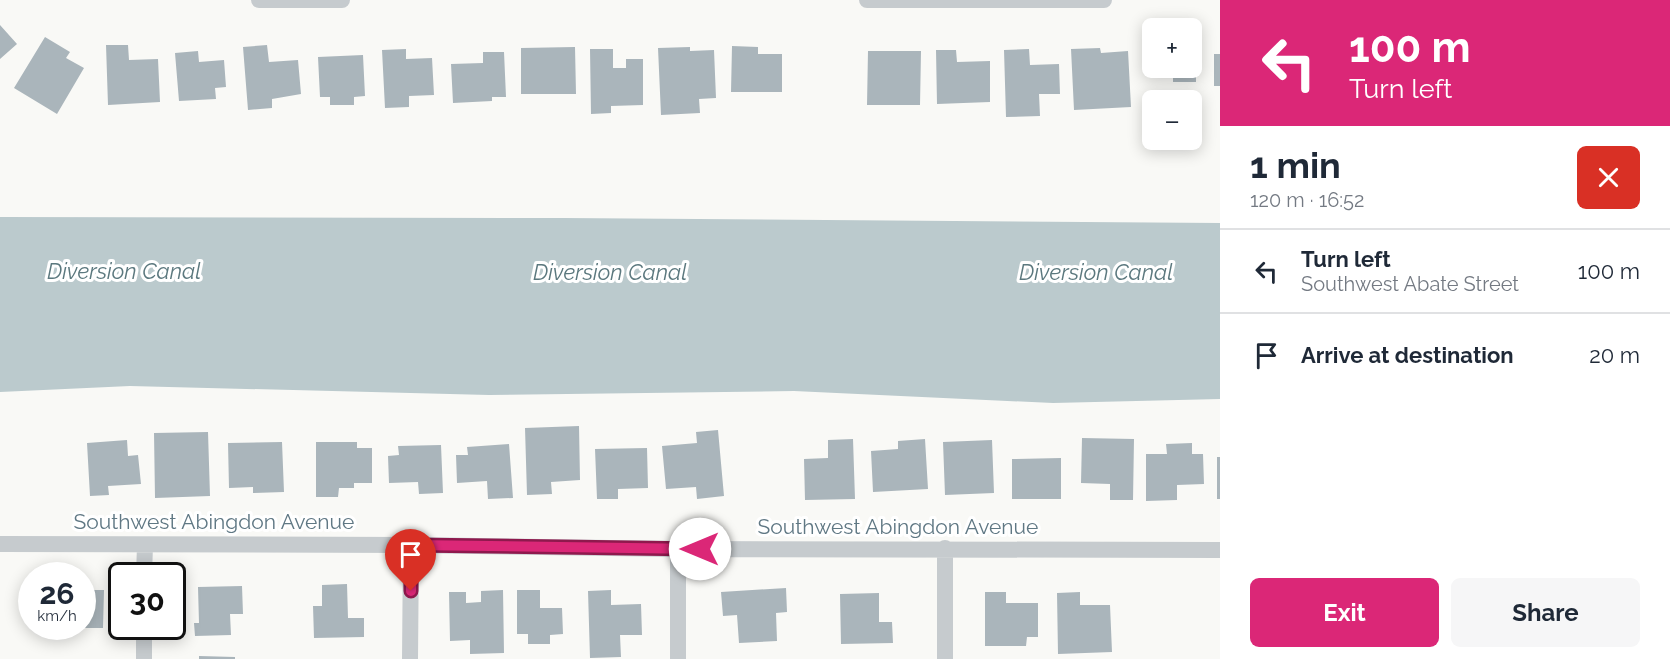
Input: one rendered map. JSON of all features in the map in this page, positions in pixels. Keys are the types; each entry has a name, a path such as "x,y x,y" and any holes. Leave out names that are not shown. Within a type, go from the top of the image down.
{"street":[{"path":"259,0 342,0"},
{"path":"867,0 1104,0"},
{"name":"Southwest Abingdon Avenue","path":"0,544 1220,550"},
{"path":"144,562 145,545"},
{"path":"410,659 411,545"},
{"path":"945,548 945,659"},
{"path":"678,549 678,659"},
{"path":"144,640 144,659"}],"water":[{"name":"Diversion Canal","path":"0,217 1220,223 1220,399 1053,403 794,391 489,395 130,386 0,392"}],"building":[{"path":"0,25 17,44 0,59"},
{"path":"45,37 70,52 66,58 84,68 57,114 14,88"},
{"path":"106,45 128,45 129,60 158,59 160,102 108,105"},
{"path":"267,45 269,62 298,60 301,94 272,99 272,108 248,110 243,47"},
{"path":"732,46 758,47 758,54 782,54 782,92 731,92"},
{"path":"575,47 576,94 521,94 521,48"},
{"path":"690,47 690,51 714,50 716,98 699,99 700,113 661,115 658,48"},
{"path":"1100,48 1101,53 1128,51 1131,107 1074,110 1071,49"},
{"path":"406,49 406,59 432,58 434,95 409,96 409,107 385,108 382,50"},
{"path":"590,49 613,49 613,68 626,68 626,59 643,59 643,105 611,106 611,113 591,114"},
{"path":"1029,49 1030,65 1059,64 1060,94 1039,94 1040,116 1006,117 1004,50"},
{"path":"936,50 956,50 957,62 990,61 990,102 937,104"},
{"path":"198,51 199,62 224,60 226,87 215,88 216,99 179,101 175,53"},
{"path":"868,51 921,51 920,105 867,105"},
{"path":"483,52 504,52 506,97 492,97 492,101 453,103 451,64 483,63"},
{"path":"1214,54 1220,54 1220,86 1214,86"},
{"path":"363,55 365,96 354,97 354,105 330,105 330,97 320,97 318,57"},
{"path":"1173,78 1196,78 1196,82 1173,82"},
{"path":"579,426 580,480 551,482 552,494 527,495 525,428"},
{"path":"718,430 724,496 697,499 696,487 666,489 662,446 697,443 696,432"},
{"path":"208,432 210,496 155,498 154,433"},
{"path":"1082,438 1134,439 1133,500 1110,500 1110,484 1081,483"},
{"path":"853,439 855,499 805,500 804,459 828,458 828,440"},
{"path":"925,439 928,489 873,492 871,451 898,449 898,441"},
{"path":"127,440 128,456 138,455 141,484 108,486 109,495 90,496 87,443"},
{"path":"992,440 994,493 945,495 943,442"},
{"path":"282,442 284,492 253,493 253,487 229,488 228,443"},
{"path":"316,442 357,442 357,448 372,448 372,483 354,483 354,488 339,488 338,497 316,497"},
{"path":"1192,443 1192,454 1203,454 1204,484 1177,485 1177,500 1146,501 1146,454 1167,454 1166,444"},
{"path":"509,444 513,498 488,499 487,481 457,483 456,455 468,455 467,447"},
{"path":"441,445 443,493 419,494 418,482 389,483 388,456 399,455 398,446"},
{"path":"647,448 648,488 618,489 618,499 597,499 595,449"},
{"path":"1217,457 1220,457 1220,499 1217,499"},
{"path":"1061,458 1061,499 1012,499 1012,459"},
{"path":"347,584 348,618 364,618 364,637 314,638 313,606 322,606 322,585"},
{"path":"242,586 243,614 230,614 231,635 195,636 194,623 199,623 198,587"},
{"path":"786,588 787,612 776,613 777,641 739,643 737,615 723,616 721,592"},
{"path":"96,590 104,590 103,628 96,628"},
{"path":"503,590 504,653 470,654 470,640 450,641 449,592 466,592 466,603 481,602 481,591"},
{"path":"517,590 540,590 540,608 562,608 563,634 550,635 550,644 528,644 528,634 517,634"},
{"path":"611,590 611,605 641,604 642,635 620,635 621,657 590,658 588,591"},
{"path":"985,592 1006,592 1006,603 1038,603 1038,637 1027,637 1026,646 985,646"},
{"path":"1080,592 1080,605 1110,605 1112,652 1058,654 1057,593"},
{"path":"879,593 879,622 892,622 893,643 841,644 840,594"},
{"path":"199,656 235,657 235,659 199,659"}],"route":[{"path":"411,591 411,545 700,549"}]}
